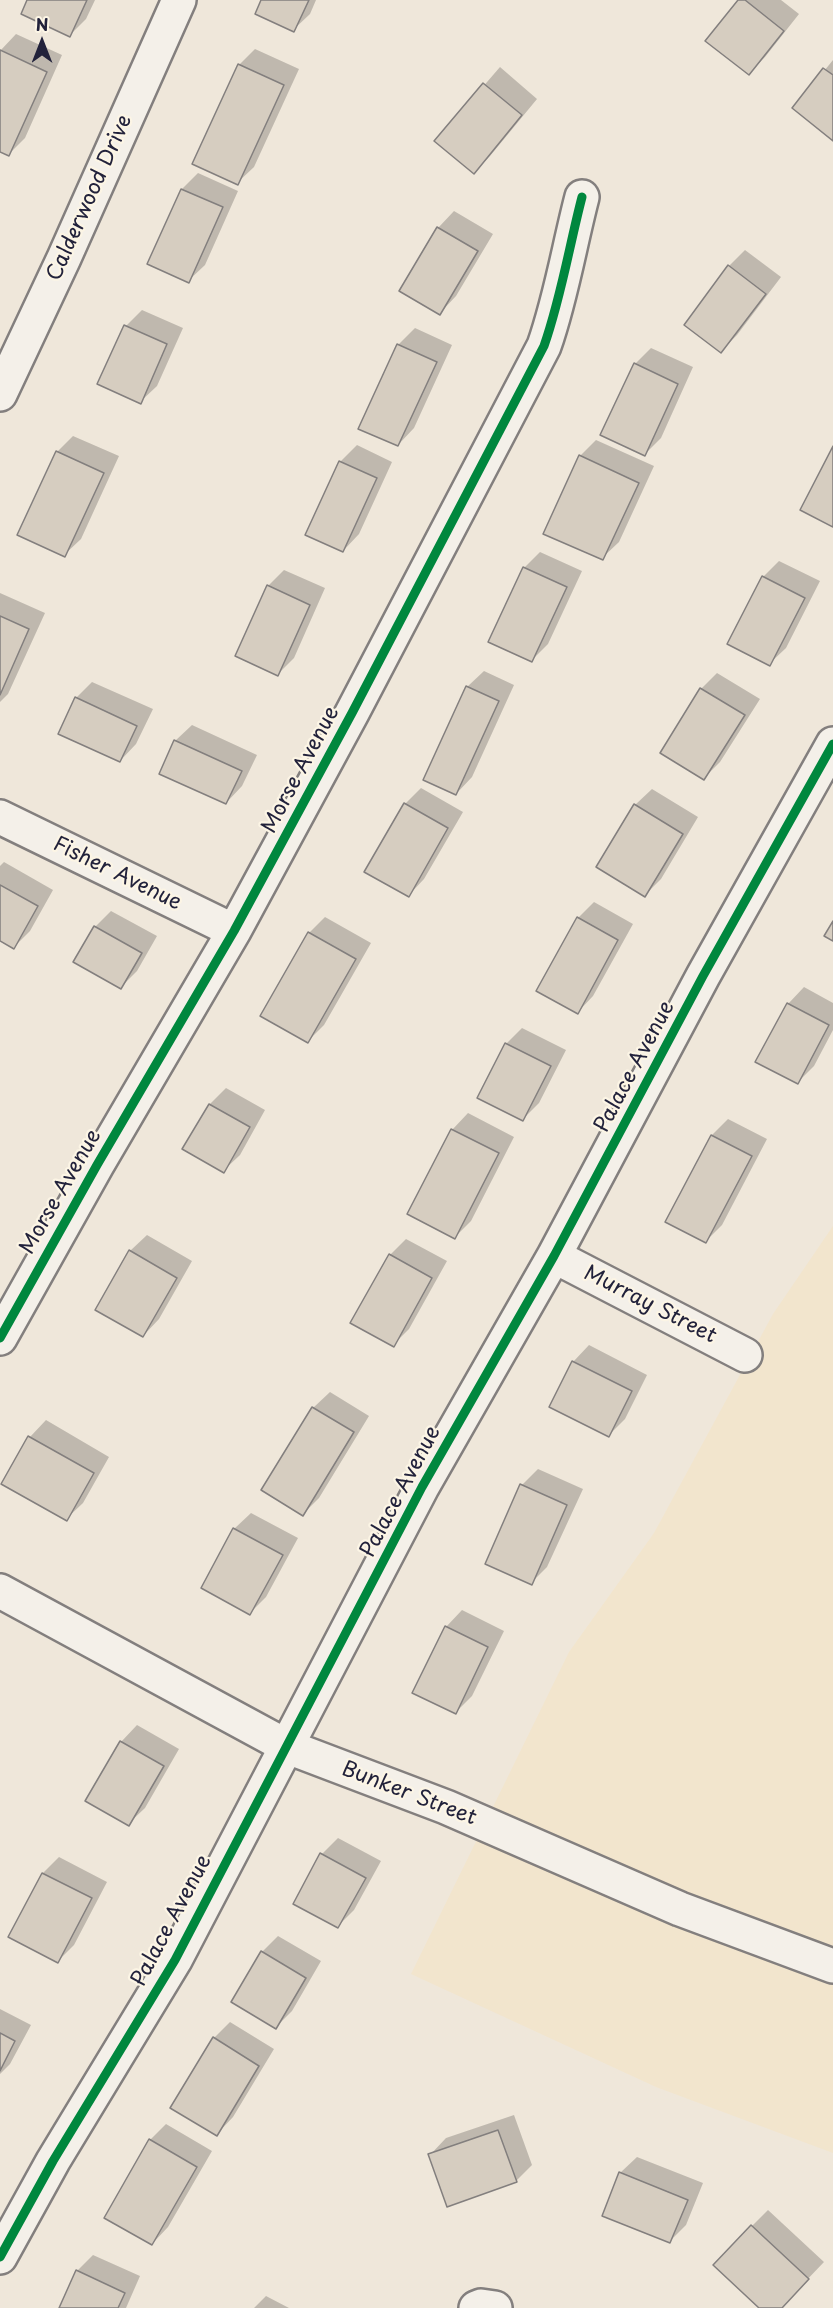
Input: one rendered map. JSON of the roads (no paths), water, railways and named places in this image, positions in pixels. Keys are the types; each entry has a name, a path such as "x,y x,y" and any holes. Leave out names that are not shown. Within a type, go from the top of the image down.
{"street":[{"name":"Calderwood Drive","path":"0,394 64,258 179,0"},
{"name":"Morse Avenue","path":"0,1338 97,1165 234,931 352,713 544,346 555,314 566,256 582,197"},
{"name":"Palace Avenue","path":"0,2258 53,2161 175,1960 422,1487 554,1256 703,976 833,744"},
{"name":"Fisher Avenue","path":"0,817 234,931"},
{"name":"Murray Street","path":"554,1256 745,1355"},
{"name":"Bunker Street","path":"0,1591 288,1747 446,1807 680,1909 833,1966"},
{"path":"476,2308 481,2306 495,2308"}]}
